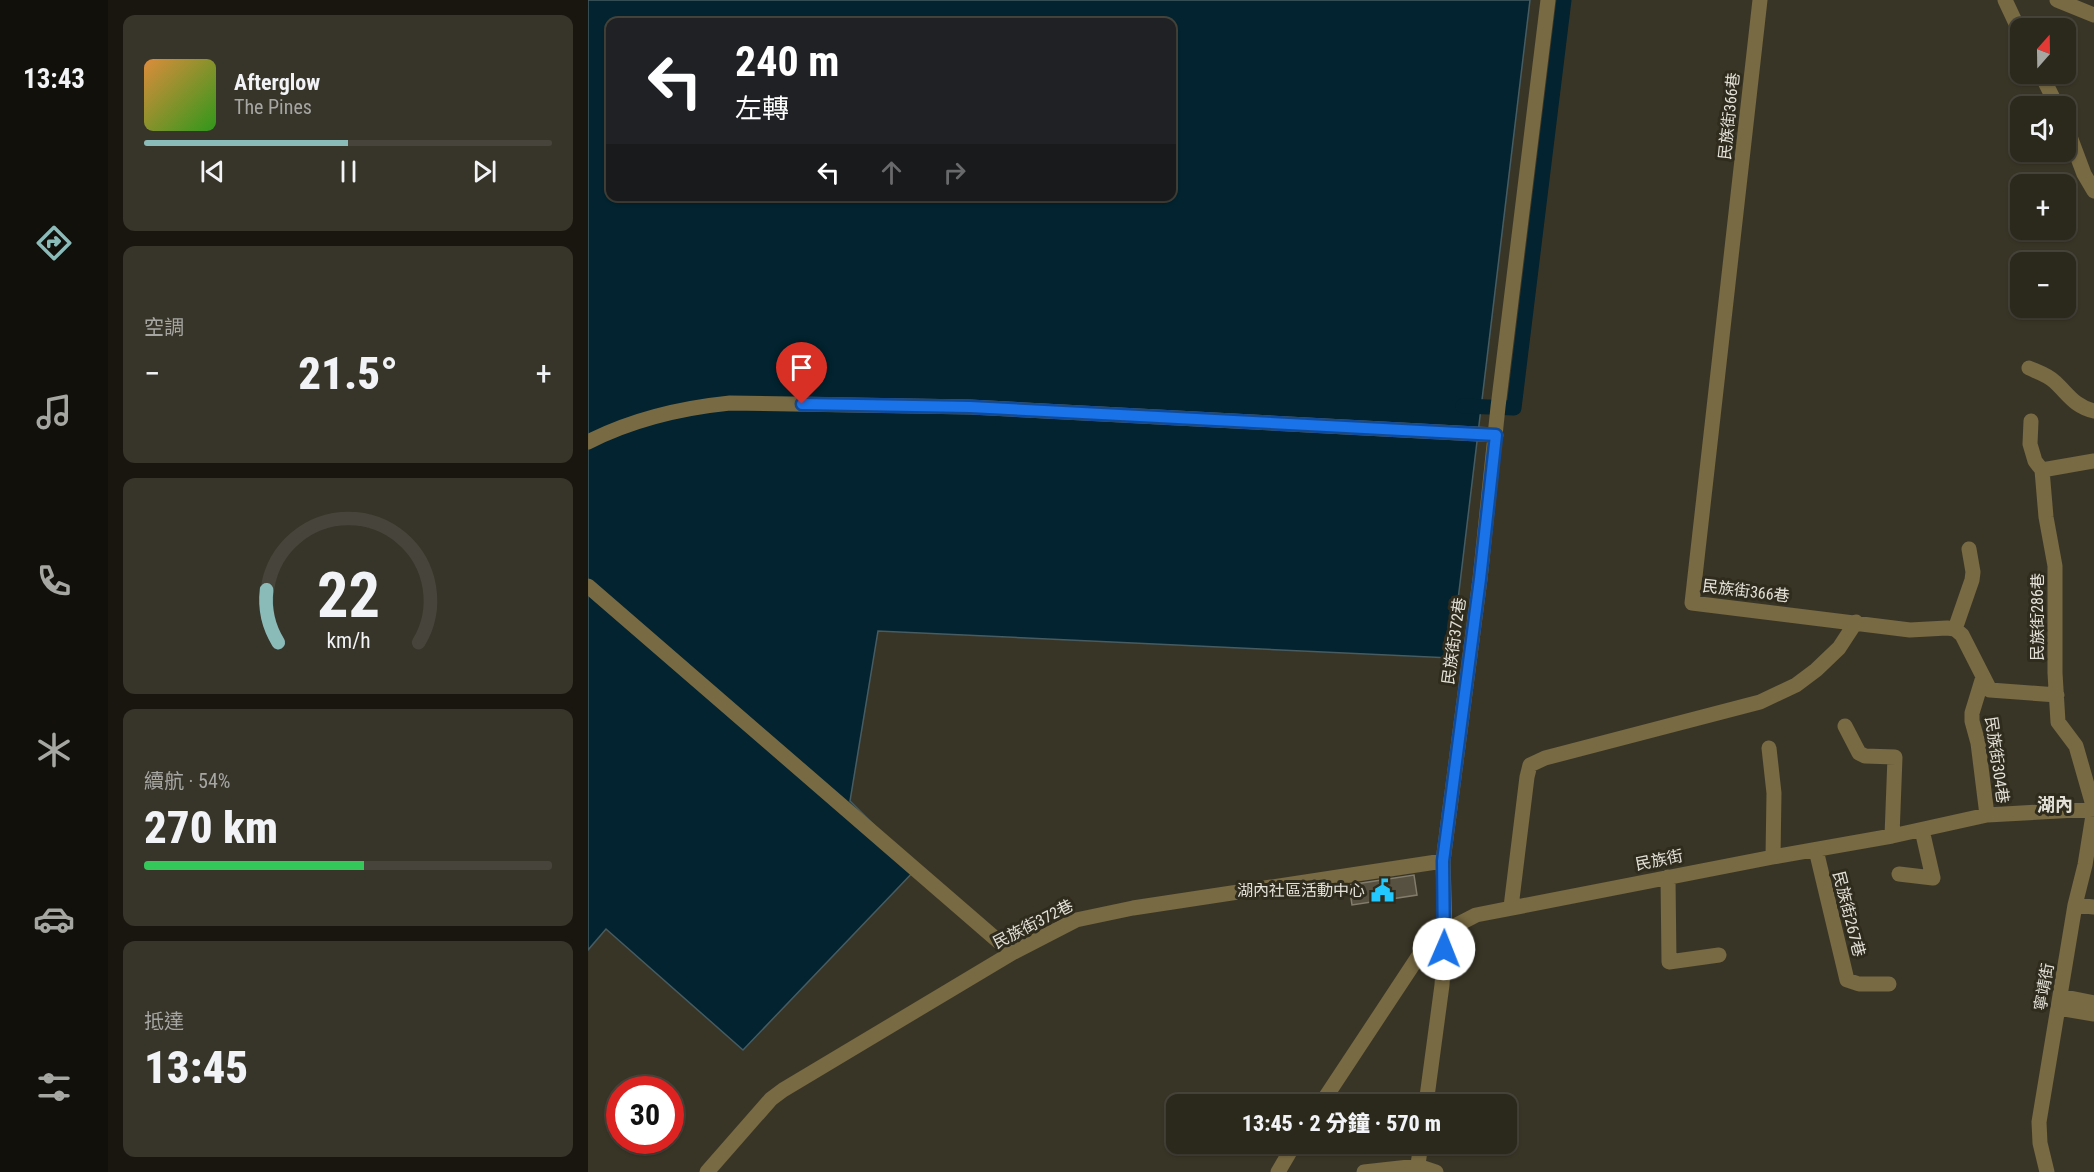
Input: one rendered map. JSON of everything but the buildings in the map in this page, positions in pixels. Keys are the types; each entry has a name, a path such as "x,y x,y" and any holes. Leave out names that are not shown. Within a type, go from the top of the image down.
{"street":[{"name":"民族街372巷","path":"1427,1094 1442,986 1445,931 1443,861 1480,579 1498,407 1548,0"},
{"name":"民族街366巷","path":"1760,0 1692,603 1856,622"},
{"path":"2005,0 2013,18"},
{"path":"2057,0 2094,15"},
{"path":"2076,153 2084,174 2094,191"},
{"path":"2029,368 2055,381 2077,405 2094,411"},
{"path":"588,442 609,431 659,415 693,406 730,403 970,407 1496,430"},
{"name":"民族街286巷","path":"2031,421 2030,444 2035,461 2042,470 2046,517 2055,566 2055,674 2058,722 2076,746 2094,809"},
{"path":"2042,470 2094,461"},
{"path":"1955,629 1972,580 1970,549"},
{"path":"588,586 1012,953"},
{"path":"1511,907 1530,765 1545,758 1760,702 1796,685 1816,670 1839,648 1856,622 1910,630 1955,629 1962,635 1990,690 2057,695"},
{"name":"民族街304巷","path":"1983,677 1972,713 1972,721 1978,743 1987,815"},
{"path":"1845,726 1859,753 1865,756 1894,757 1892,836"},
{"path":"1768,748 1774,793 1773,857"},
{"name":"民族街","path":"1328,1094 1420,954 1445,931 1476,915 1892,836 1987,815 2094,809"},
{"name":"寧靖街","path":"2047,1172 2038,1122 2094,809"},
{"path":"1899,874 1934,878 1922,830"},
{"name":"民族街267巷","path":"1816,850 1847,980 1859,984 1888,984"},
{"name":"民族街372巷","path":"707,1172 771,1099 783,1090 1012,953 1076,920 1102,913 1443,861"},
{"path":"1668,877 1669,962 1719,955"},
{"path":"2075,905 2094,907"},
{"path":"2059,1002 2094,1003"},
{"path":"2059,1002 2094,1014"},
{"path":"1278,1172 1289,1154"},
{"path":"1418,1169 1420,1154"},
{"path":"1364,1172 1418,1169 1436,1172"}],"water":[{"path":"588,0 1530,0 1451,658 878,631 850,801 917,868 743,1050 606,929 588,950"}],"waterway":[{"path":"1463,406 1514,408 1564,0"}],"place":[{"name":"湖內社區活動中心","path":"1383,890"}],"district":[{"name":"湖內","path":"2055,804"}],"route":[{"path":"802,404 970,407 1496,435 1480,579 1443,861 1444,949"}]}
